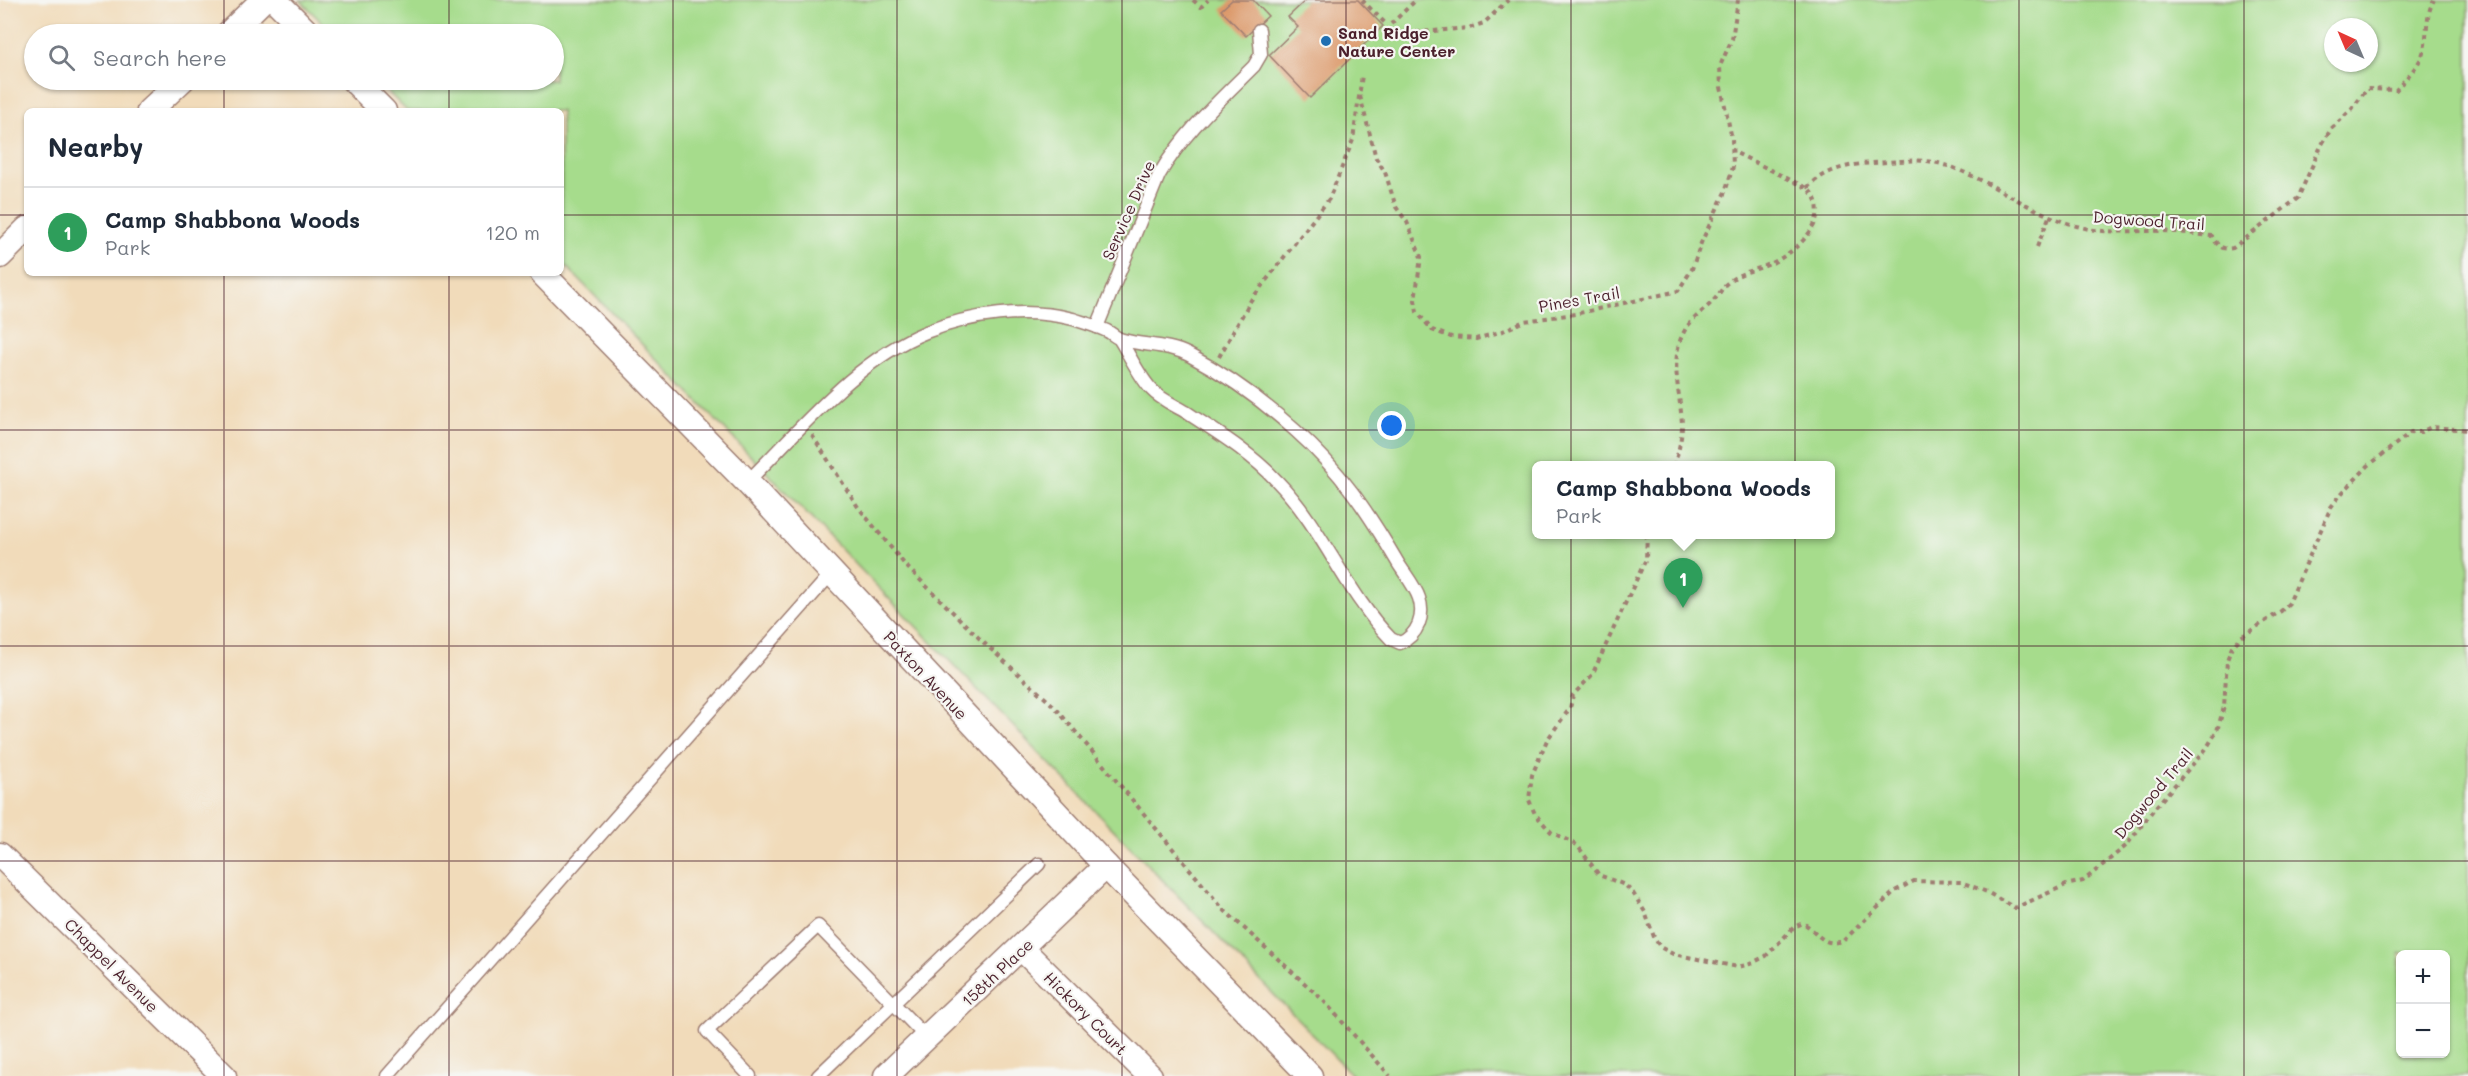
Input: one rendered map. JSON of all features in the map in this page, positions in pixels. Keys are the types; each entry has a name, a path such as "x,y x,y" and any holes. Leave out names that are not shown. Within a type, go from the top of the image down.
{"street":[{"path":"238,24 263,0"},
{"path":"275,0 299,24"},
{"path":"152,108 171,90"},
{"path":"363,90 381,108"},
{"path":"0,256 24,233"},
{"name":"Paxton Avenue","path":"545,276 747,482 1106,866 1310,1076"},
{"name":"Chappel Avenue","path":"0,855 224,1076"},
{"name":"158th Place","path":"886,1076 1022,949 1106,866"},
{"name":"Hickory Court","path":"1022,949 1139,1072"}],"lane":[{"name":"Service Drive","path":"1097,327 1160,175 1173,152 1193,127 1254,66 1261,54 1258,30"},
{"path":"747,482 870,365 898,345 928,332 966,320 1001,314 1071,319 1097,327 1120,340 1163,346 1186,354 1213,369 1296,430 1348,484 1419,598 1420,621 1417,631 1408,640 1400,643 1391,639 1381,629 1353,593 1318,533 1277,480 1255,459 1226,438 1152,390 1120,340"},
{"path":"387,1076 831,574"},
{"path":"818,1076 1039,864"},
{"path":"750,1076 707,1031 818,926 927,1038"}],"path":[{"path":"1193,0 1201,7 1208,0"},
{"path":"1362,0 1389,24 1416,0"},
{"path":"1398,34 1469,28 1484,23 1508,0"},
{"name":"Pines Trail","path":"1360,96 1376,158 1385,172 1396,207 1407,222 1421,257 1415,300 1417,312 1432,330 1451,337 1476,339 1503,331 1524,321 1575,314 1678,291 1692,270 1701,243 1725,192 1733,167 1734,152 1721,87 1720,66 1732,39 1738,0"},
{"name":"Dogwood Trail","path":"1807,188 1826,173 1846,165 1936,162 1958,170 2049,217 2089,229 2107,232 2150,231 2212,236 2218,246 2224,249 2233,248 2298,198 2320,146 2331,129 2352,110 2367,89 2396,90 2422,57 2427,32 2428,9 2433,0"},
{"path":"1213,369 1251,300 1329,199 1353,140 1362,75"},
{"path":"1675,461 1682,426 1676,369 1678,349 1685,330 1715,299 1724,286 1736,276 1768,265 1786,255 1811,231 1818,218 1814,194 1807,188 1734,152"},
{"path":"2037,247 2049,217"},
{"path":"804,426 817,442 858,507 906,566 983,642 1054,707 1223,909 1323,1000 1390,1076"},
{"name":"Dogwood Trail","path":"1647,539 1646,559 1592,675 1573,695 1569,708 1547,740 1532,775 1529,800 1535,814 1551,832 1577,845 1599,875 1625,885 1633,893 1645,912 1660,947 1673,954 1738,967 1766,956 1794,927 1803,923 1824,941 1833,944 1843,941 1895,891 1914,881 1961,882 1987,892 2015,908 2066,885 2083,881 2127,845 2153,810 2206,749 2217,731 2224,707 2227,660 2232,647 2241,637 2281,611 2289,603 2331,507 2342,493 2368,466 2411,432 2421,432 2431,427 2468,430"}],"green space":[{"path":"300,0 2468,0 2468,1076 1353,1076 564,264 564,108 404,108 386,90 564,90 564,24 323,24"}],"building":[{"path":"1232,0 1253,0 1268,16 1246,36 1221,10"},
{"name":"Sand Ridge Nature Center","path":"1306,0 1358,0 1383,26 1310,98 1269,55 1298,27 1288,17"}],"place":[{"name":"Sand Ridge Nature Center","path":"1326,41"},
{"name":"Camp Shabbona Woods","path":"1683,608"}]}
